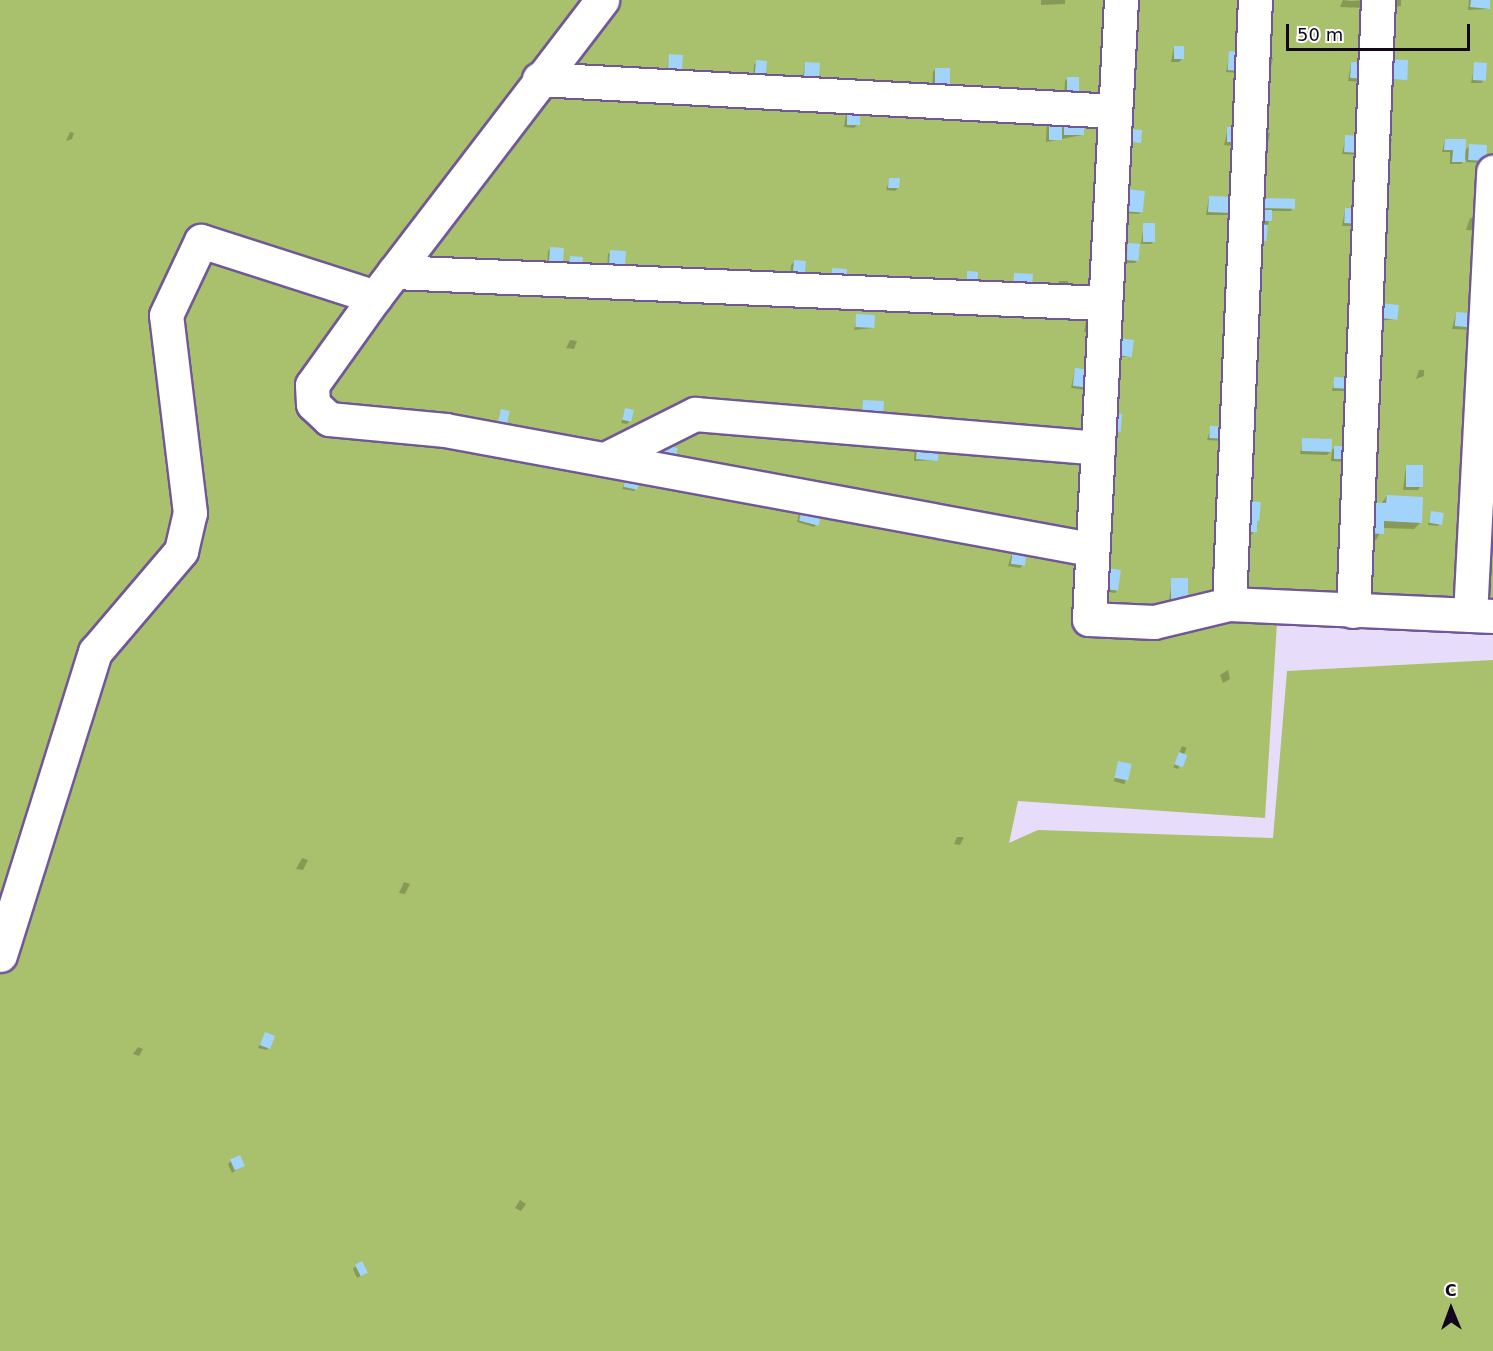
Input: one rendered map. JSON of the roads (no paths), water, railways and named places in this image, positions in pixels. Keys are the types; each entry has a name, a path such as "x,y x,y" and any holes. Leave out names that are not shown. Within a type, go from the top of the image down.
{"lane":[{"path":"602,0 539,79 384,284 312,385 313,404 329,419 444,430 1090,549"},
{"path":"1121,0 1090,549 1089,619 1154,622 1228,604 1481,616 1493,172"},
{"path":"1228,604 1255,0"},
{"path":"1353,611 1378,0"},
{"path":"539,79 1115,111"},
{"path":"0,955 95,652 181,551 190,513 166,315 201,241 384,284 1105,303"},
{"path":"605,459 695,414 1096,448"}]}
